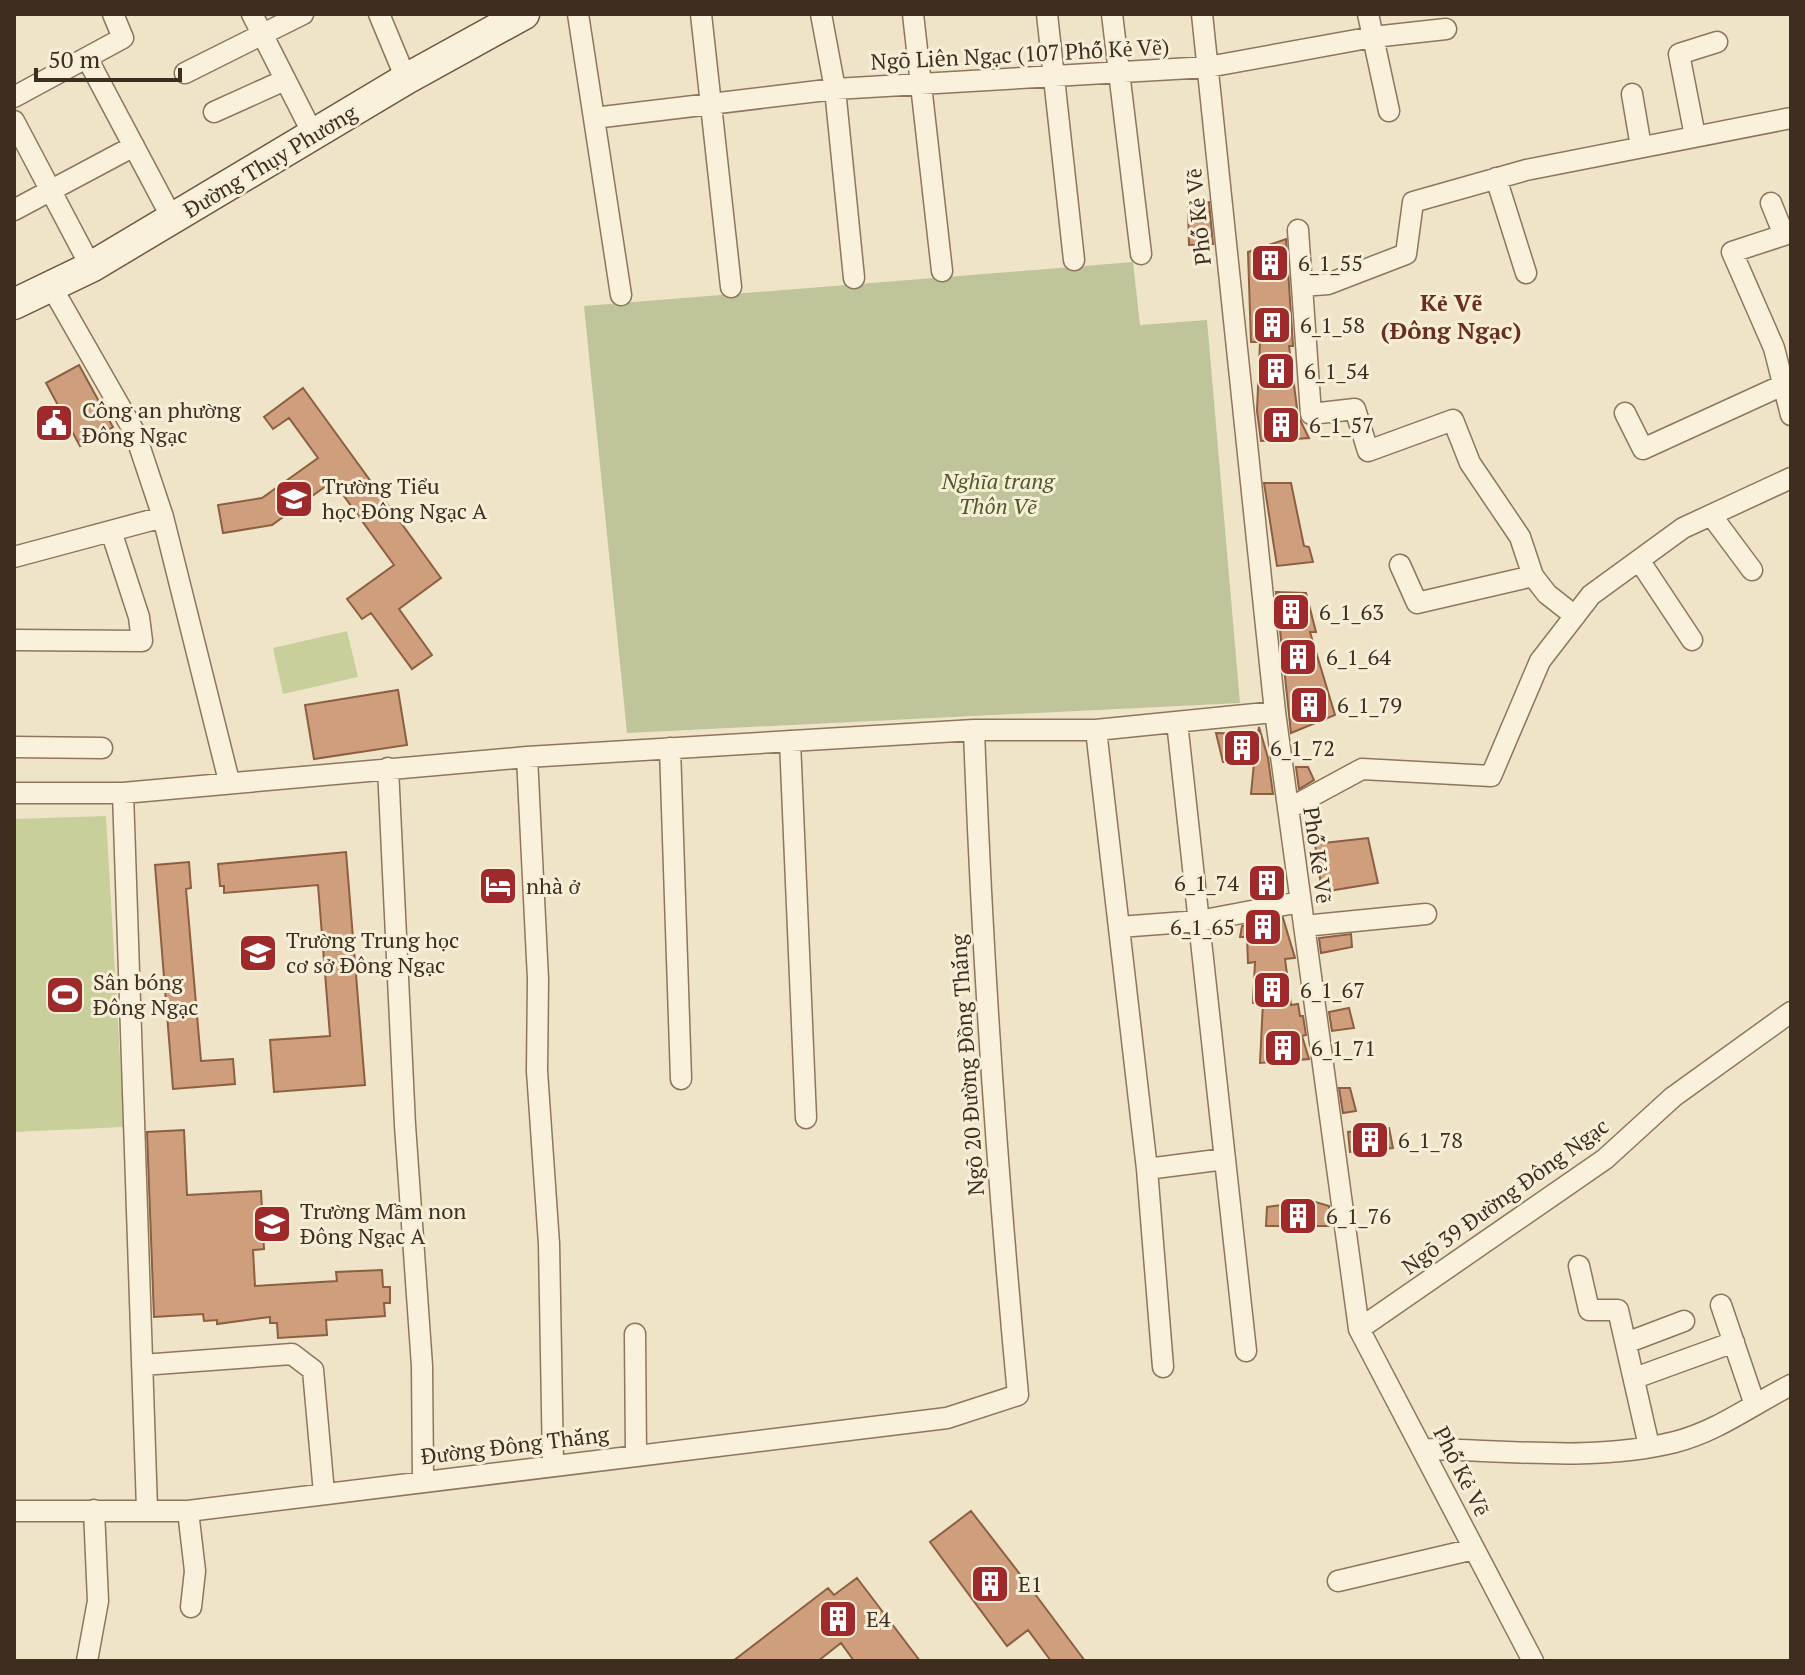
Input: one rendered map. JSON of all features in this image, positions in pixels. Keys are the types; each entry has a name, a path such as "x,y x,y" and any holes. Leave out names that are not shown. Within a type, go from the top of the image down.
{"main road":[{"name":"Đường Thụy Phương","path":"14,303 91,267 406,79 524,14"}],"street":[{"path":"14,97 123,38 113,14"},
{"path":"252,14 313,134"},
{"path":"185,73 303,14"},
{"path":"379,14 406,79"},
{"path":"578,14 621,295"},
{"path":"701,14 731,287"},
{"path":"821,14 835,89 854,278"},
{"path":"913,14 942,271"},
{"path":"1047,14 1074,260"},
{"path":"1112,14 1141,254"},
{"name":"Phố Kẻ Vẽ","path":"1202,14 1275,712 1359,1329 1533,1661"},
{"path":"1368,14 1389,111"},
{"name":"Ngõ Liên Ngạc (107 Phố Kẻ Vẽ)","path":"594,118 835,89 1208,67 1373,37 1446,29"},
{"path":"1695,136 1679,54 1717,42"},
{"path":"87,58 173,220"},
{"path":"214,112 285,80"},
{"path":"1632,94 1641,147"},
{"path":"14,121 91,267"},
{"path":"1302,286 1328,284 1406,254 1413,202 1496,178 1641,147 1789,123"},
{"path":"14,210 134,146"},
{"path":"1496,178 1526,273"},
{"path":"1771,203 1784,235 1732,252 1782,344 1783,385 1791,415"},
{"path":"1298,230 1311,414 1355,409 1368,451 1453,420 1470,463 1520,537 1533,576 1547,594 1575,616"},
{"path":"51,286 135,433 163,517 229,781"},
{"path":"1625,413 1643,449 1783,385"},
{"path":"1288,809 1362,769 1491,776 1540,661 1591,595 1683,528 1791,478"},
{"path":"1711,515 1752,570"},
{"path":"14,557 163,517"},
{"path":"14,640 142,641 139,617 111,531"},
{"path":"1639,560 1692,640"},
{"path":"1400,565 1417,603 1533,576"},
{"path":"14,793 123,793 229,781 527,757 974,730 1096,730 1275,712"},
{"path":"1177,722 1246,1351"},
{"name":"Ngõ 20 Đường Đồng Thắng","path":"974,730 982,955 997,1169 1018,1395"},
{"path":"1096,730 1147,1169 1163,1367"},
{"path":"790,741 806,1118"},
{"path":"14,747 102,748"},
{"path":"670,748 681,1079"},
{"path":"527,757 538,979 537,1071 549,1244 553,1464"},
{"path":"388,768 405,1125 422,1366 423,1480"},
{"path":"123,793 147,1509"},
{"path":"1119,927 1199,921 1300,902"},
{"path":"1304,926 1426,914"},
{"name":"Ngõ 39 Đường Đông Ngạc","path":"1359,1329 1605,1159 1673,1097 1791,1012"},
{"path":"1147,1169 1225,1159"},
{"path":"1579,1266 1589,1310 1618,1310 1649,1446"},
{"path":"1721,1305 1755,1405"},
{"path":"1626,1343 1684,1321"},
{"path":"635,1334 636,1454"},
{"path":"1635,1378 1734,1342"},
{"path":"142,1365 292,1354 313,1370 324,1493"},
{"path":"1424,1449 1599,1454 1649,1446 1677,1441 1723,1424 1791,1385"},
{"name":"Đường Đông Thắng","path":"14,1511 188,1511 947,1418 1018,1395"},
{"path":"87,1661 98,1601 94,1510"},
{"path":"188,1511 195,1571 191,1607"},
{"path":"1338,1581 1474,1549"}],"green space":[{"name":"Nghĩa trang Thôn Vẽ","path":"1133,262 1140,325 1207,320 1240,703 627,733 584,306"},
{"path":"347,631 358,677 283,694 273,648"},
{"name":"Sân bóng Đông Ngạc","path":"106,816 124,1127 14,1132 14,819"}],"building":[{"path":"1209,202 1213,244 1189,245 1188,204"},
{"path":"1286,239 1293,346 1289,346 1298,416 1309,438 1261,441 1257,411 1260,342 1251,342 1248,252"},
{"path":"79,365 113,427 80,446 46,383"},
{"path":"303,388 441,578 399,609 432,655 412,669 371,613 362,619 347,599 394,565 333,481 272,525 223,533 218,505 262,498 318,458 289,418 273,429 264,417"},
{"path":"1264,483 1291,483 1304,546 1309,547 1313,562 1277,566"},
{"path":"1276,592 1306,593 1316,632 1310,632 1335,715 1291,733"},
{"path":"398,690 407,745 314,759 305,705"},
{"name":"6_1_72","path":"1259,727 1268,758 1273,794 1251,794 1254,763 1223,762 1216,733 1258,734"},
{"path":"1296,767 1308,767 1314,780 1299,789"},
{"path":"1368,838 1378,883 1322,892 1315,844"},
{"path":"346,852 365,1085 274,1092 270,1040 330,1036 318,885 224,893 224,886 220,886 218,864"},
{"path":"189,862 191,888 186,889 201,1061 233,1059 235,1084 173,1089 155,865"},
{"name":"6_1_74","path":"1278,867 1283,892 1254,897 1250,872"},
{"path":"1283,918 1295,958 1285,959 1291,1005 1298,1004 1300,1016 1303,1016 1306,1035 1302,1036 1309,1059 1260,1063 1263,1002 1253,1003 1255,962 1248,963 1247,937 1240,937 1242,926"},
{"path":"1351,934 1352,947 1321,953 1319,938"},
{"path":"1349,1008 1354,1028 1332,1031 1329,1012"},
{"path":"1339,1088 1350,1088 1356,1111 1343,1113"},
{"name":"6_1_78","path":"1389,1128 1393,1148 1350,1152 1348,1132"},
{"path":"184,1130 187,1195 261,1191 264,1249 253,1250 255,1286 337,1281 336,1272 382,1270 383,1287 390,1287 390,1303 384,1303 385,1316 326,1320 327,1335 278,1338 277,1323 270,1323 270,1317 217,1324 217,1320 204,1321 203,1314 154,1317 147,1132"},
{"name":"6_1_76","path":"1312,1201 1329,1206 1330,1226 1266,1226 1267,1207"},
{"name":"E1","path":"971,1511 1085,1661 1051,1661 1028,1630 1007,1646 930,1542"},
{"name":"E4","path":"857,1578 920,1661 854,1661 841,1643 818,1661 733,1661 828,1588 834,1595"}],"place":[{"name":"6_1_55","path":"1270,263"},
{"name":"6_1_58","path":"1272,325"},
{"name":"6_1_54","path":"1276,371"},
{"name":"Công an phường Đông Ngạc","path":"54,423"},
{"name":"6_1_57","path":"1281,425"},
{"name":"Trường Tiểu học Đông Ngạc A","path":"294,499"},
{"name":"6_1_63","path":"1291,612"},
{"name":"6_1_64","path":"1298,657"},
{"name":"6_1_79","path":"1309,705"},
{"name":"6_1_72","path":"1242,748"},
{"name":"6_1_74","path":"1267,883"},
{"name":"nhà ở","path":"498,886"},
{"name":"6_1_65","path":"1263,927"},
{"name":"Trường Trung học cơ sở Đông Ngạc","path":"258,953"},
{"name":"6_1_67","path":"1272,990"},
{"name":"Sân bóng Đông Ngạc","path":"65,995"},
{"name":"6_1_71","path":"1283,1048"},
{"name":"6_1_78","path":"1370,1140"},
{"name":"6_1_76","path":"1298,1216"},
{"name":"Trường Mầm non Đông Ngạc A","path":"272,1224"},
{"name":"E1","path":"990,1584"},
{"name":"E4","path":"838,1619"}],"district":[{"name":"Kẻ Vẽ (Đông Ngạc)","path":"1451,317"}]}
